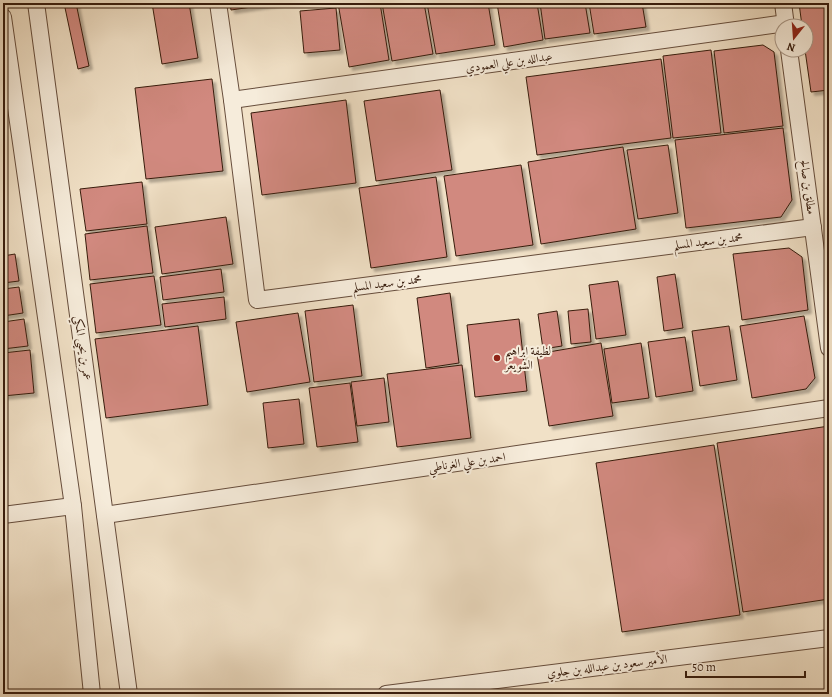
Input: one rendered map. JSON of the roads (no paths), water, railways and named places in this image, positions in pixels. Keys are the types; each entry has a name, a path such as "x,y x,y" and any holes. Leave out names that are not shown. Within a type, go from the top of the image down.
{"street":[{"name":"عمر بن يحيى المكي","path":"36,3 129,694"},
{"name":"محمد بن سعيد المسلم","path":"218,3 232,100 257,300 814,227"},
{"path":"783,3 785,18"},
{"path":"3,17 72,506 92,694"},
{"name":"عبدالله بن علي العمودي","path":"232,100 774,27"},
{"name":"مطلق بن صالح","path":"791,58 829,348"},
{"name":"احمد بن علي الغرناطي","path":"105,515 829,408"},
{"path":"3,515 72,506"},
{"name":"الأمير سعود بن عبدالله بن جلوي","path":"386,694 829,638"}],"place":[{"name":"لطيفة ابراهيم الشويعر","path":"497,358"}]}
